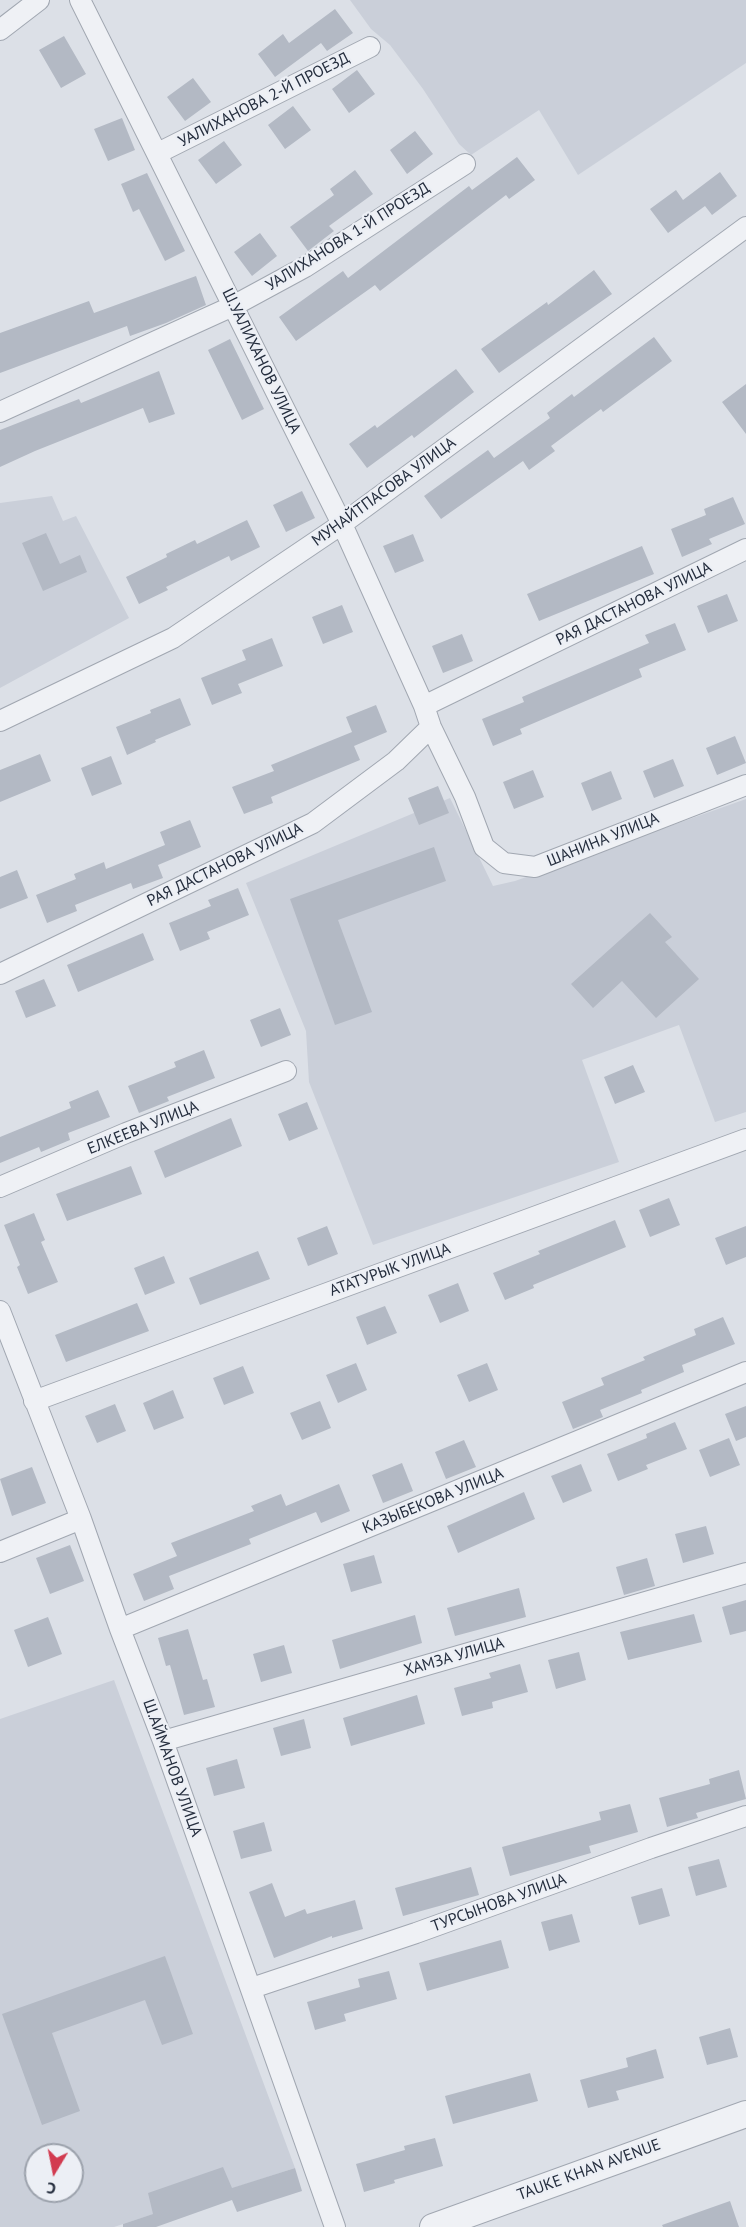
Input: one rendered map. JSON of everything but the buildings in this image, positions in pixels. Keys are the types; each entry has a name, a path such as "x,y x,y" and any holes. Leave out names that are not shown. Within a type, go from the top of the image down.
{"street":[{"path":"0,30 39,0"},
{"name":"Ш.УАЛИХАНОВ УЛИЦА","path":"80,0 342,524 424,706 431,727"},
{"name":"УАЛИХАНОВА 2-Й ПРОЕЗД","path":"158,153 370,47"},
{"name":"УАЛИХАНОВА 1-Й ПРОЕЗД","path":"0,411 233,306 305,267 465,165"},
{"name":"МУНАЙТПАСОВА УЛИЦА","path":"0,721 173,638 342,524 746,227"},
{"name":"РАЯ ДАСТАНОВА УЛИЦА","path":"424,706 746,549"},
{"name":"РАЯ ДАСТАНОВА УЛИЦА","path":"0,974 314,823 396,760 431,727"},
{"name":"ШАНИНА УЛИЦА","path":"431,727 465,797 484,847 504,863 535,867 746,784"},
{"name":"ЕЛКЕЕВА УЛИЦА","path":"0,1186 126,1133 286,1071"},
{"name":"АТАТУРЫК УЛИЦА","path":"34,1401 746,1139"},
{"name":"Ш.АЙМАНОВ УЛИЦА","path":"2,1323 81,1519 163,1740 335,2227"},
{"name":"КАЗЫБЕКОВА УЛИЦА","path":"120,1629 746,1372"},
{"path":"0,1552 81,1519"},
{"name":"ХАМЗА УЛИЦА","path":"163,1740 746,1573"},
{"name":"ТУРСЫНОВА УЛИЦА","path":"252,1988 416,1933 746,1816"},
{"name":"TAUKE KHAN AVENUE","path":"433,2227 746,2114"}],"shaded area":[{"path":"350,0 746,0 746,63 578,175 539,110 471,155 459,144 423,89 390,45 371,29"},
{"path":"52,496 63,521 76,516 129,618 0,688 0,503"},
{"path":"450,798 493,886 515,881 746,799 746,1112 715,1122 679,1025 582,1060 619,1162 373,1245 309,1082 306,1031 246,883"},
{"path":"114,1680 295,2168 114,2227 0,2227 0,1719"}]}
